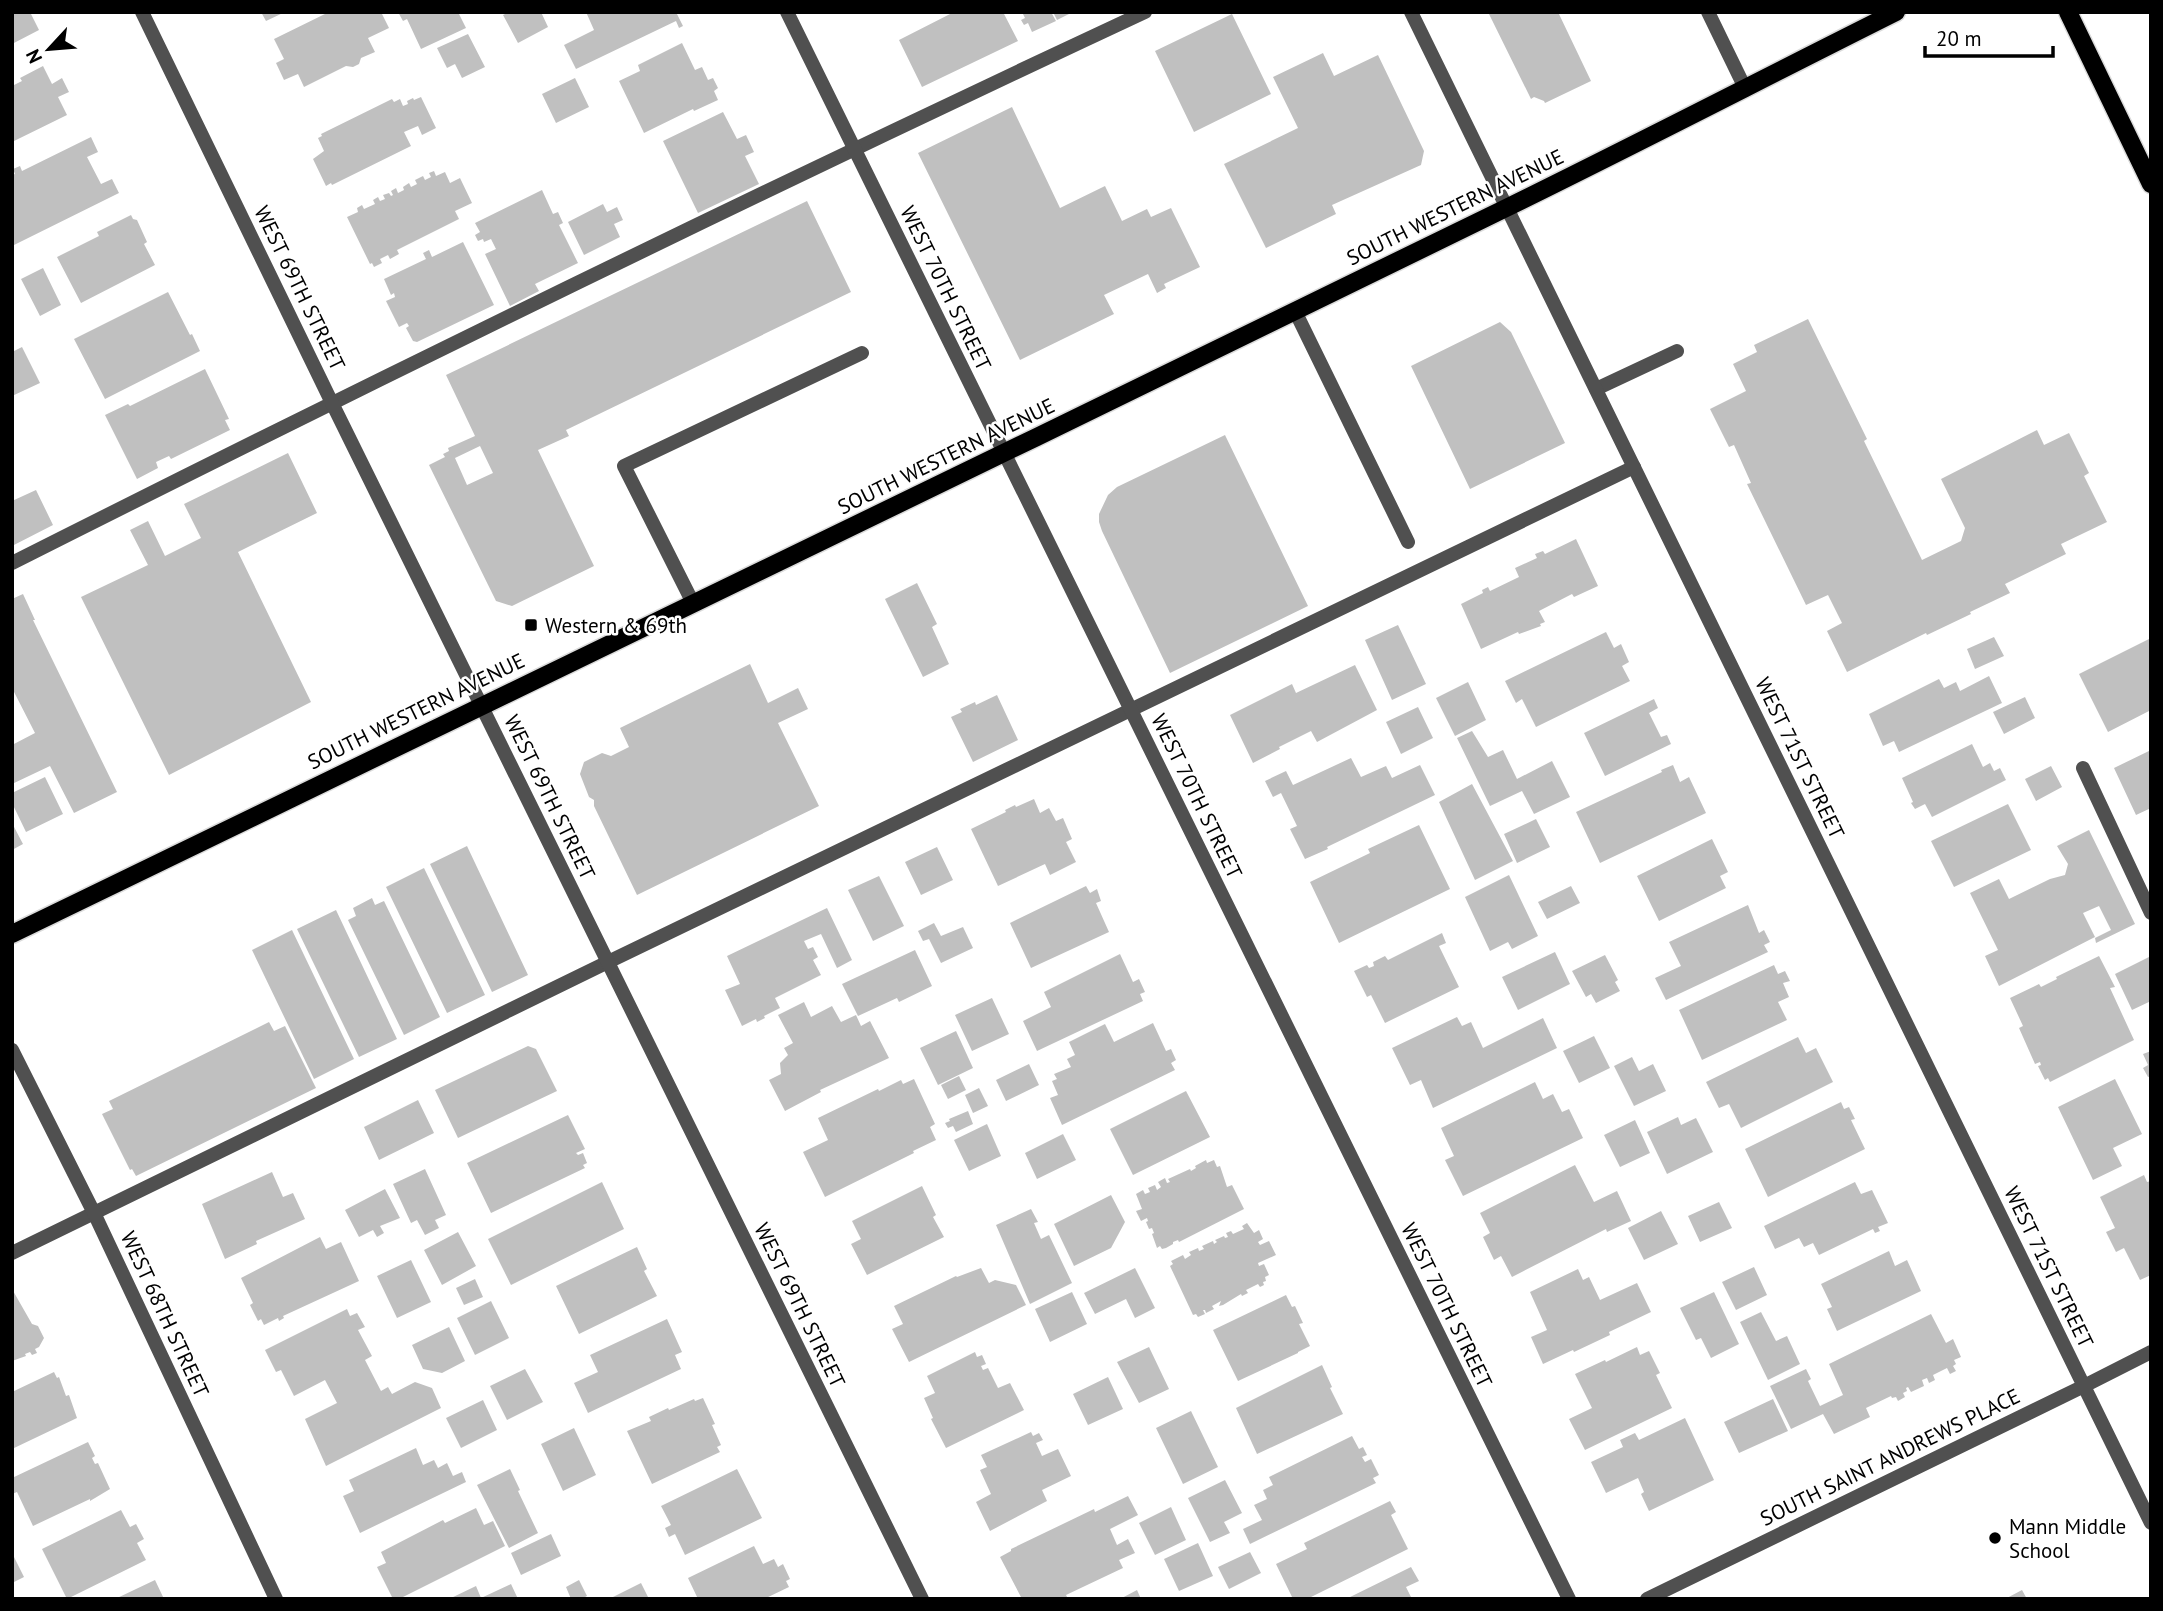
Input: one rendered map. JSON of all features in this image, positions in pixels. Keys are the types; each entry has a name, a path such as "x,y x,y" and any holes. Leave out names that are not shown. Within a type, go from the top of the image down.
{"main road":[{"name":"SOUTH WESTERN AVENUE","path":"12,934 1507,208 1896,12"},
{"path":"2068,12 2151,184"}],"street":[{"name":"WEST 69TH STREET","path":"142,12 922,1599"},
{"name":"WEST 70TH STREET","path":"787,12 1569,1599"},
{"path":"12,562 854,148 1145,12"},
{"name":"WEST 71ST STREET","path":"1411,12 2151,1523"},
{"path":"1708,12 1745,88"},
{"path":"1295,311 1408,542"},
{"path":"1596,388 1677,351"},
{"path":"693,603 624,466 862,353"},
{"path":"12,1253 1634,467"},
{"path":"2083,768 2151,913"},
{"name":"WEST 68TH STREET","path":"12,1049 94,1213 276,1599"},
{"name":"SOUTH SAINT ANDREWS PLACE","path":"1647,1599 2151,1352"}],"building":[{"path":"12,12 30,12 39,30 12,44"},
{"path":"261,12 285,12 266,21"},
{"path":"329,12 381,12 389,28 368,38 375,52 361,58 359,64 353,67 346,66 304,87 298,74 284,80 276,63 284,59 274,39"},
{"path":"398,12 458,12 466,28 421,49 407,19 403,21"},
{"path":"509,12 541,12 548,27 518,43 503,15"},
{"path":"586,12 676,12 683,26 679,28 676,21 576,69 564,45 594,30"},
{"path":"954,12 1003,12 1018,41 922,87 899,40"},
{"path":"1022,12 1051,12 1056,21 1032,32 1028,23 1024,25 1021,20 1025,18"},
{"path":"1053,12 1073,12 1057,20"},
{"path":"1488,12 1558,12 1591,81 1545,103 1534,97 1531,99"},
{"path":"1232,14 1271,94 1194,132 1155,51"},
{"path":"468,34 485,67 462,78 455,64 447,68 437,48"},
{"path":"682,43 695,70 702,67 708,80 713,78 718,88 714,91 718,100 644,133 619,81 640,71 638,65"},
{"path":"1323,53 1334,76 1378,55 1424,151 1421,165 1332,205 1336,214 1266,248 1224,164 1298,128 1273,77"},
{"path":"43,66 52,84 62,78 69,92 58,97 67,115 12,142 12,86 22,81 20,78"},
{"path":"575,78 589,107 556,123 542,94"},
{"path":"421,97 436,128 422,135 418,126 404,132 411,146 326,186 313,159 324,151 318,138 321,134 392,99 394,102 400,99 403,106 413,98 414,100"},
{"path":"1012,107 1060,208 1105,186 1122,221 1147,209 1151,217 1171,208 1200,267 1164,284 1166,288 1157,293 1148,274 1104,295 1114,314 1020,360 918,153"},
{"path":"723,112 737,139 746,135 754,152 745,156 759,184 698,213 663,141"},
{"path":"91,137 98,152 87,157 101,184 112,179 119,193 12,246 13,169 20,166 22,171"},
{"path":"434,171 436,176 445,172 450,183 460,178 472,203 455,211 459,219 397,250 399,254 390,259 388,255 380,259 382,263 374,267 347,217 358,212 357,208 362,205 364,209 375,204 373,200 378,197 380,201 385,199 383,195 393,195 391,191 396,188 398,193 409,183 411,187 417,184 415,180 423,176 425,180 431,177 429,173"},
{"path":"542,190 553,214 558,212 563,223 559,225 578,263 535,284 539,291 510,306 485,254 496,249 491,239 478,241 475,235 480,232 475,223"},
{"path":"807,201 851,292 566,430 569,436 538,450 594,566 512,606 496,601 429,465 445,457 443,454 449,451 448,448 475,436 446,375","holes":["480,446 493,473 467,485 455,458"]},
{"path":"603,204 607,212 617,207 623,220 614,224 620,237 584,255 568,222"},
{"path":"131,215 137,220 147,242 144,244 155,265 81,303 57,257 99,236 97,232"},
{"path":"463,242 494,305 417,342 413,341 406,328 409,326 407,323 399,327 386,301 395,297 394,293 391,295 384,279 426,259 423,253 429,250 432,257"},
{"path":"43,268 61,305 40,316 21,279"},
{"path":"168,292 200,351 105,399 74,339"},
{"path":"1808,319 1922,560 1961,541 1965,528 1941,479 2037,430 2044,445 2069,433 2089,473 2084,476 2107,522 2061,544 2066,554 2005,584 2010,593 1847,672 1827,631 1842,623 1828,595 1806,605 1747,484 1751,483 1734,445 1729,447 1710,409 1746,391 1733,364 1757,352 1754,345"},
{"path":"1500,322 1511,332 1565,443 1470,489 1411,366"},
{"path":"22,347 40,383 12,396 12,352"},
{"path":"205,369 229,419 225,420 230,430 171,459 169,456 156,462 158,468 137,479 105,415 128,404 130,406"},
{"path":"1225,435 1308,606 1170,673 1102,531 1099,514 1108,495 1117,487"},
{"path":"288,453 317,513 238,552 311,702 169,775 81,597 148,565 130,530 148,521 165,556 201,538 184,504"},
{"path":"36,490 53,525 12,546 12,501"},
{"path":"1576,539 1598,586 1574,597 1572,594 1539,611 1545,622 1540,624 1541,626 1519,634 1518,632 1481,649 1461,604 1483,593 1482,590 1488,587 1490,591 1519,577 1515,568 1537,558 1535,554 1543,551 1545,554"},
{"path":"917,583 937,624 932,627 949,664 923,677 885,599"},
{"path":"23,594 33,620 117,792 74,813 50,766 12,784 12,745 35,733 12,688 12,599"},
{"path":"1398,625 1426,684 1392,700 1365,640"},
{"path":"1606,632 1614,648 1621,644 1629,662 1622,666 1630,681 1536,727 1522,699 1516,703 1505,681"},
{"path":"1994,637 2004,656 1975,669 1967,649"},
{"path":"2151,638 2151,710 2108,732 2079,674"},
{"path":"750,664 768,703 798,688 808,709 778,723 819,806 637,895 594,806 594,800 589,797 580,774 584,762 602,753 611,756 629,747 620,728"},
{"path":"1355,665 1377,710 1317,742 1311,731 1253,763 1230,715 1292,684 1296,693"},
{"path":"1989,676 2002,703 1899,752 1894,741 1883,746 1869,714 1939,679 1944,688 1956,682 1960,691"},
{"path":"1468,682 1486,720 1455,736 1436,698"},
{"path":"997,695 1018,740 973,762 951,717 962,712 960,709"},
{"path":"2025,697 2035,718 2004,734 1993,712"},
{"path":"1654,699 1658,708 1649,713 1661,737 1667,735 1671,744 1605,776 1584,733"},
{"path":"1418,707 1433,738 1401,754 1386,722"},
{"path":"1472,731 1488,757 1503,750 1517,779 1552,761 1570,797 1534,814 1522,791 1490,806 1457,738"},
{"path":"1972,744 1983,767 1990,763 1994,771 2000,768 2006,780 1932,817 1925,804 1915,809 1902,778"},
{"path":"2151,750 2151,808 2136,815 2114,768"},
{"path":"1351,758 1361,777 1386,766 1392,778 1420,765 1435,795 1305,859 1290,829 1297,826 1281,793 1273,797 1265,781 1286,771 1293,785"},
{"path":"1673,765 1680,782 1689,777 1706,813 1600,863 1576,812"},
{"path":"2051,766 2062,787 2036,801 2025,779"},
{"path":"45,777 63,814 26,832 12,803 12,793"},
{"path":"1472,784 1513,861 1475,880 1439,802"},
{"path":"1034,799 1040,813 1049,808 1056,821 1063,818 1072,839 1066,842 1076,862 1050,875 1045,864 998,886 971,829 1015,805 1016,807"},
{"path":"2008,804 2031,850 1954,887 1931,841"},
{"path":"1536,819 1550,847 1517,863 1504,834"},
{"path":"12,823 23,844 12,850"},
{"path":"1419,825 1450,889 1339,943 1310,882 1370,853 1368,849"},
{"path":"2089,830 2135,924 2096,943 2095,938 2111,930 2099,906 2083,913 2095,937 1999,986 1985,956 1998,950 1970,893 1999,879 2009,899 2050,879 2065,875 2068,864 2057,846"},
{"path":"1712,839 1728,872 1720,876 1726,888 1659,921 1637,876"},
{"path":"467,846 528,975 492,992 430,864"},
{"path":"937,847 953,880 921,895 905,862"},
{"path":"424,868 485,995 447,1013 386,887"},
{"path":"1509,875 1538,936 1512,949 1508,942 1490,951 1465,897"},
{"path":"879,876 904,926 873,941 848,890"},
{"path":"1086,886 1090,893 1097,889 1101,901 1096,903 1109,932 1031,968 1010,923"},
{"path":"1571,886 1580,903 1547,919 1538,902"},
{"path":"372,898 375,905 384,901 440,1017 404,1035 348,920 356,916 353,908"},
{"path":"1748,905 1759,933 1764,930 1770,942 1764,945 1768,952 1666,1000 1655,978 1681,966 1669,942"},
{"path":"827,908 852,960 837,968 821,934 804,941 808,949 813,947 818,957 813,960 821,975 775,998 780,1008 764,1016 765,1018 742,1026 725,990 740,984 727,956"},
{"path":"336,910 397,1039 359,1057 297,929"},
{"path":"934,923 941,936 963,927 973,948 941,963 929,939 923,941 918,931"},
{"path":"292,930 354,1059 314,1079 252,950"},
{"path":"1442,933 1446,943 1439,946 1459,987 1385,1023 1371,995 1367,997 1354,971 1367,965 1369,968 1374,966 1373,962 1385,956 1388,960"},
{"path":"915,950 932,986 899,1002 897,998 858,1016 842,984"},
{"path":"1555,952 1570,984 1518,1010 1502,977"},
{"path":"1120,954 1133,982 1139,979 1145,992 1140,994 1143,1001 1037,1051 1023,1021 1051,1007 1044,992"},
{"path":"1605,955 1618,980 1615,982 1620,991 1596,1003 1591,994 1586,997 1572,971"},
{"path":"2099,956 2115,987 2110,988 2134,1040 2050,1082 2048,1078 2045,1080 2038,1066 2041,1065 2040,1062 2035,1064 2019,1028 2023,1026 2010,998 2039,984 2041,987"},
{"path":"2149,957 2151,1001 2132,1010 2115,974"},
{"path":"1774,965 1778,974 1785,971 1790,981 1783,983 1789,997 1778,1002 1787,1020 1702,1060 1679,1010"},
{"path":"992,998 1009,1034 972,1051 955,1015"},
{"path":"804,1002 811,1017 832,1006 841,1022 856,1015 861,1026 870,1021 889,1058 820,1090 821,1092 785,1111 769,1080 781,1074 780,1063 788,1055 784,1048 793,1043 778,1015"},
{"path":"1457,1017 1462,1026 1471,1022 1483,1048 1543,1018 1557,1048 1433,1108 1421,1080 1410,1085 1392,1048"},
{"path":"269,1022 274,1031 285,1026 316,1088 136,1176 132,1169 130,1170 102,1114 113,1109 109,1101"},
{"path":"1153,1023 1166,1051 1171,1049 1176,1060 1171,1063 1175,1070 1062,1125 1050,1098 1058,1095 1052,1081 1057,1079 1054,1074 1071,1067 1067,1059 1075,1055 1069,1042 1105,1024 1114,1042"},
{"path":"956,1031 973,1068 938,1085 920,1048"},
{"path":"1594,1036 1610,1068 1579,1083 1563,1051"},
{"path":"1798,1037 1806,1053 1816,1048 1833,1082 1741,1128 1729,1104 1719,1108 1706,1082"},
{"path":"528,1046 536,1049 557,1091 458,1138 435,1090"},
{"path":"2151,1051 2151,1076 2148,1077 2143,1068 2148,1065 2143,1054"},
{"path":"1632,1057 1639,1071 1653,1064 1666,1091 1634,1106 1614,1066"},
{"path":"1029,1064 1039,1085 1006,1101 996,1080"},
{"path":"959,1076 966,1090 948,1099 941,1085"},
{"path":"914,1079 935,1124 930,1127 936,1140 825,1197 803,1152 828,1140 818,1118 878,1089 879,1091 901,1080 903,1084"},
{"path":"2115,1079 2142,1134 2113,1148 2122,1166 2093,1180 2058,1107"},
{"path":"1535,1082 1543,1099 1553,1094 1562,1112 1569,1109 1583,1138 1463,1196 1445,1160 1454,1156 1441,1128"},
{"path":"979,1088 988,1106 973,1113 965,1095"},
{"path":"1186,1091 1210,1137 1133,1175 1110,1129"},
{"path":"418,1100 434,1133 379,1160 364,1127"},
{"path":"1841,1102 1844,1109 1849,1107 1855,1119 1851,1120 1865,1149 1768,1197 1745,1149"},
{"path":"968,1111 973,1124 956,1132 953,1126 948,1128 945,1123 950,1121 949,1119"},
{"path":"568,1115 585,1149 576,1153 583,1153 587,1163 583,1165 585,1168 491,1213 467,1163"},
{"path":"1678,1117 1681,1125 1696,1118 1713,1152 1667,1174 1647,1132"},
{"path":"1635,1120 1650,1153 1620,1167 1604,1135"},
{"path":"987,1124 1001,1156 969,1171 954,1140"},
{"path":"1063,1134 1076,1160 1037,1179 1025,1153"},
{"path":"1206,1160 1207,1163 1214,1160 1217,1167 1220,1166 1227,1187 1232,1185 1244,1209 1179,1242 1173,1242 1166,1248 1157,1248 1152,1228 1149,1229 1146,1222 1147,1218 1141,1221 1136,1211 1142,1209 1136,1194 1143,1190 1145,1194 1150,1192 1148,1188 1155,1185 1157,1190 1161,1187 1158,1182 1165,1178 1167,1183 1170,1182 1168,1179 1190,1169 1191,1171"},
{"path":"1575,1165 1594,1202 1617,1191 1631,1221 1607,1232 1606,1229 1512,1277 1501,1256 1494,1260 1483,1237 1490,1233 1480,1213"},
{"path":"425,1169 446,1215 435,1220 439,1228 425,1235 417,1220 411,1223 393,1184"},
{"path":"272,1172 283,1197 293,1193 305,1219 256,1241 257,1244 225,1259 202,1204"},
{"path":"2144,1175 2147,1182 2151,1181 2151,1275 2140,1280 2124,1248 2116,1252 2106,1232 2115,1228 2100,1197"},
{"path":"602,1182 624,1229 511,1285 488,1239"},
{"path":"1855,1182 1861,1194 1872,1190 1888,1223 1878,1227 1880,1231 1875,1233 1873,1229 1819,1255 1813,1243 1804,1247 1799,1238 1775,1249 1764,1226"},
{"path":"922,1186 936,1215 933,1217 944,1237 867,1275 851,1244 861,1239 852,1221"},
{"path":"385,1189 400,1218 380,1226 384,1233 377,1237 373,1230 359,1237 345,1210"},
{"path":"1111,1195 1125,1222 1111,1248 1074,1266 1054,1224"},
{"path":"1719,1202 1732,1228 1700,1242 1688,1216"},
{"path":"1031,1209 1038,1222 1034,1223 1041,1239 1049,1235 1072,1283 1030,1304 996,1225"},
{"path":"1661,1211 1678,1244 1644,1260 1628,1228"},
{"path":"1247,1223 1254,1233 1259,1230 1263,1239 1258,1242 1260,1245 1269,1241 1276,1255 1258,1263 1259,1266 1264,1264 1269,1275 1265,1277 1264,1285 1260,1287 1258,1284 1246,1290 1248,1293 1219,1306 1221,1301 1206,1313 1203,1310 1205,1314 1198,1317 1193,1315 1170,1266 1173,1264 1171,1261 1183,1255 1185,1259 1191,1255 1189,1252 1198,1248 1199,1251 1204,1249 1202,1246 1213,1241 1214,1244 1217,1242 1215,1240 1224,1236 1228,1237 1226,1233 1231,1231 1233,1234 1244,1229 1242,1226"},
{"path":"458,1232 476,1266 442,1285 424,1250"},
{"path":"320,1237 326,1249 341,1242 359,1281 283,1316 279,1321 278,1318 264,1325 261,1319 258,1321 241,1278"},
{"path":"637,1247 647,1269 644,1271 657,1296 579,1334 556,1286"},
{"path":"1889,1251 1895,1266 1907,1260 1921,1291 1837,1331 1827,1309 1832,1307 1821,1284"},
{"path":"411,1260 431,1302 397,1318 377,1276"},
{"path":"1754,1267 1767,1295 1736,1310 1722,1282"},
{"path":"981,1268 989,1283 995,1280 1016,1285 1026,1305 909,1362 892,1329 903,1324 894,1306 956,1276"},
{"path":"1135,1268 1155,1308 1135,1318 1126,1299 1095,1314 1084,1293"},
{"path":"1578,1269 1583,1280 1589,1277 1600,1300 1637,1283 1651,1312 1609,1332 1610,1335 1543,1364 1531,1337 1547,1330 1530,1292"},
{"path":"475,1279 483,1297 464,1305 456,1288"},
{"path":"12,1289 32,1324 38,1326 44,1338 35,1349 37,1353 32,1355 30,1352 12,1361"},
{"path":"1072,1292 1087,1324 1050,1342 1035,1309"},
{"path":"1714,1292 1739,1344 1711,1358 1701,1338 1696,1340 1680,1308"},
{"path":"1286,1295 1303,1323 1299,1324 1310,1346 1238,1381 1213,1330"},
{"path":"491,1301 509,1338 475,1355 457,1318"},
{"path":"347,1309 350,1316 357,1313 365,1327 358,1330 372,1356 365,1360 381,1391 388,1387 392,1394 415,1382 432,1388 441,1408 326,1466 305,1419 337,1403 325,1380 294,1396 281,1370 276,1372 265,1350"},
{"path":"1761,1312 1776,1341 1787,1336 1800,1364 1768,1380 1740,1322"},
{"path":"1931,1314 1946,1343 1953,1339 1961,1357 1954,1360 1956,1371 1950,1374 1947,1368 1933,1375 1935,1380 1929,1383 1927,1378 1922,1380 1924,1386 1911,1392 1906,1388 1907,1391 1903,1393 1905,1397 1898,1401 1891,1396 1866,1408 1870,1417 1834,1434 1823,1414 1791,1429 1770,1386 1806,1369 1811,1379 1808,1381 1820,1406 1843,1395 1829,1364"},
{"path":"667,1319 682,1352 675,1355 681,1369 588,1413 574,1383 598,1372 590,1355"},
{"path":"449,1327 465,1361 442,1373 423,1369 412,1345"},
{"path":"1149,1347 1169,1389 1139,1403 1117,1362"},
{"path":"1637,1347 1640,1355 1649,1351 1660,1373 1656,1375 1672,1408 1585,1450 1569,1419 1592,1408 1575,1374"},
{"path":"975,1352 977,1357 982,1355 986,1364 981,1366 983,1370 988,1368 998,1388 1010,1383 1024,1410 946,1448 924,1398 935,1393 927,1376"},
{"path":"1322,1365 1343,1414 1257,1454 1236,1408"},
{"path":"525,1369 543,1402 507,1420 490,1386"},
{"path":"54,1372 57,1378 59,1377 66,1396 69,1395 77,1418 12,1449 12,1392"},
{"path":"1108,1377 1123,1409 1088,1425 1073,1394"},
{"path":"703,1398 715,1424 712,1425 721,1445 717,1447 720,1452 652,1484 627,1431 651,1421 649,1417 668,1408 669,1410"},
{"path":"1773,1399 1788,1431 1739,1453 1724,1422"},
{"path":"483,1400 497,1430 461,1448 446,1418"},
{"path":"1191,1411 1218,1467 1183,1484 1156,1428"},
{"path":"1685,1418 1714,1480 1649,1511 1641,1494 1644,1492 1638,1478 1606,1493 1591,1462 1623,1447 1620,1440 1635,1433 1639,1440"},
{"path":"574,1428 596,1475 563,1491 541,1444"},
{"path":"1031,1432 1033,1436 1039,1433 1043,1440 1036,1443 1042,1456 1058,1449 1071,1476 1042,1490 1047,1501 990,1531 976,1502 991,1494 980,1470 987,1467 981,1455"},
{"path":"1352,1436 1359,1449 1363,1447 1367,1455 1362,1457 1365,1462 1371,1459 1379,1475 1373,1478 1376,1483 1250,1544 1243,1529 1262,1520 1254,1505 1267,1499 1263,1490 1273,1485 1269,1477"},
{"path":"88,1442 95,1456 92,1458 95,1464 98,1463 110,1489 90,1501 33,1526 17,1492 12,1494 12,1478"},
{"path":"416,1448 423,1465 434,1460 438,1468 447,1463 453,1476 462,1472 466,1482 360,1533 343,1496 354,1491 349,1480"},
{"path":"510,1469 538,1533 509,1548 477,1485"},
{"path":"737,1469 762,1518 685,1555 675,1534 669,1537 665,1528 671,1525 661,1506"},
{"path":"1225,1480 1242,1513 1224,1522 1230,1533 1210,1542 1188,1498"},
{"path":"1128,1496 1138,1515 1110,1529 1117,1545 1128,1539 1135,1553 1119,1560 1123,1568 1066,1595 1063,1599 1022,1599 1000,1557 1011,1549 1094,1509 1095,1512"},
{"path":"1390,1501 1396,1512 1391,1515 1408,1549 1307,1599 1293,1599 1276,1564 1307,1549 1304,1543"},
{"path":"1171,1507 1186,1540 1155,1555 1139,1523"},
{"path":"476,1508 484,1525 493,1521 505,1546 399,1599 393,1599 377,1567 386,1563 381,1552 443,1520 445,1523"},
{"path":"121,1510 130,1527 136,1524 144,1539 137,1543 146,1560 67,1599 42,1549"},
{"path":"551,1534 561,1556 521,1575 511,1553"},
{"path":"1198,1543 1213,1576 1179,1591 1164,1559"},
{"path":"754,1546 763,1564 774,1559 778,1567 783,1564 790,1579 786,1581 789,1587 764,1599 698,1599 688,1578"},
{"path":"1250,1552 1261,1573 1229,1589 1218,1567"},
{"path":"12,1553 24,1577 12,1583"},
{"path":"1411,1567 1419,1581 1406,1587 1412,1599 1346,1599"},
{"path":"155,1580 164,1599 115,1599"},
{"path":"579,1580 587,1596 571,1599 566,1587"},
{"path":"641,1583 649,1599 609,1599"},
{"path":"511,1584 518,1599 449,1599 476,1586 481,1598"},
{"path":"1137,1590 1141,1599 1120,1599"},
{"path":"2022,1590 2027,1599 2005,1599"}],"place":[{"name":"Western & 69th","path":"531,625"},
{"name":"Mann Middle School","path":"1995,1538"}]}
